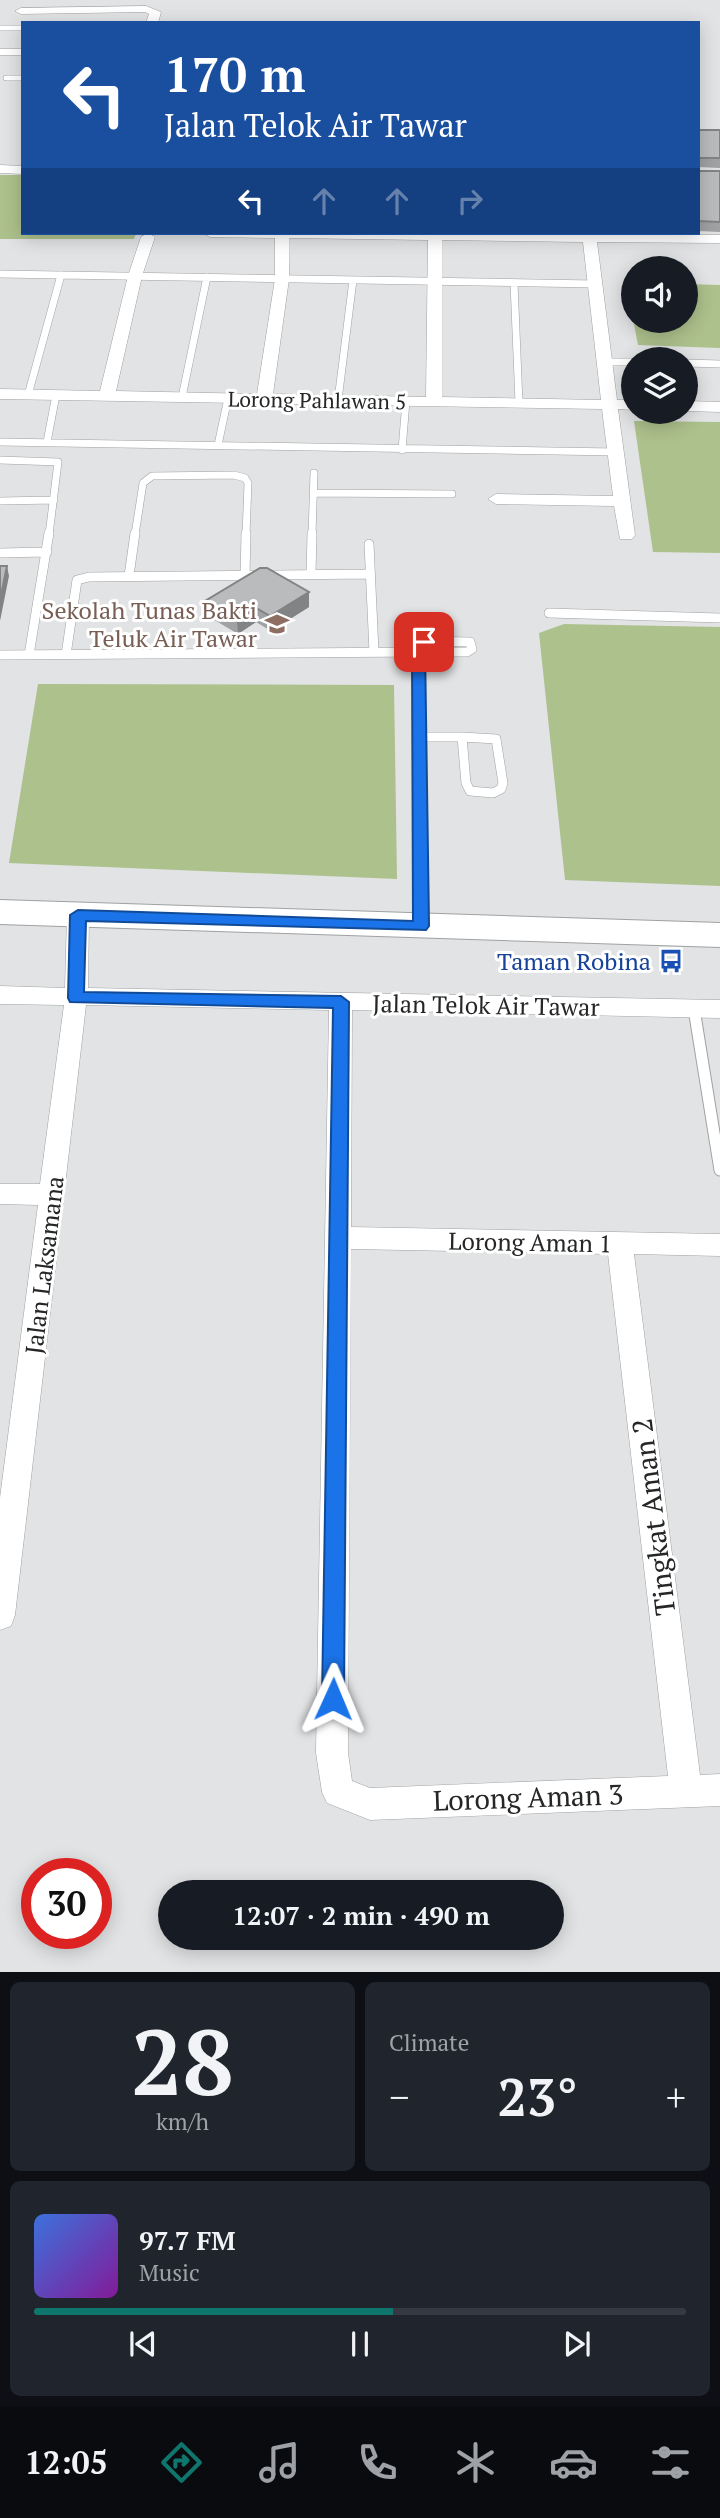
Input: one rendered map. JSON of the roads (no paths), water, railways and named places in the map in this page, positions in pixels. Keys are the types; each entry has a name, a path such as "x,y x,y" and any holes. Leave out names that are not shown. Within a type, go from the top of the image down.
{"main road":[{"path":"0,912 720,934"}],"street":[{"path":"21,11 152,9 155,12 153,21"},
{"path":"0,52 21,52"},
{"path":"0,169 21,170"},
{"path":"107,396 135,276 149,235"},
{"path":"264,399 290,235"},
{"path":"362,235 720,239"},
{"path":"434,402 435,236"},
{"path":"589,237 626,535"},
{"name":"Lorong Pahlawan 5","path":"0,394 621,405"},
{"path":"698,406 720,407"},
{"path":"496,499 622,501"},
{"name":"Jalan Laksamana","path":"0,1615 76,998 78,915"},
{"name":"Jalan Telok Air Tawar","path":"0,996 720,1009"},
{"path":"340,1238 341,1002"},
{"path":"0,1194 53,1195"},
{"name":"Lorong Aman 1","path":"340,1238 720,1245"},
{"name":"Lorong Aman 3","path":"340,1238 332,1753 338,1792 370,1804 720,1790"},
{"name":"Tingkat Aman 2","path":"621,1243 686,1791"}],"lane":[{"path":"1,28 21,28"},
{"path":"6,78 21,78"},
{"path":"0,274 595,284"},
{"path":"28,395 61,275"},
{"path":"182,397 207,278"},
{"path":"338,400 353,280"},
{"path":"514,283 519,403"},
{"path":"604,362 621,362"},
{"path":"698,363 720,364"},
{"path":"47,442 56,395"},
{"path":"218,445 228,398"},
{"path":"402,450 406,401"},
{"path":"0,442 616,452"},
{"path":"0,460 58,462 47,552 29,655"},
{"path":"311,574 314,473"},
{"path":"129,576 142,483 152,476 234,475 245,478 248,483 245,575"},
{"path":"314,493 452,494"},
{"path":"0,501 54,500"},
{"path":"369,544 374,652"},
{"path":"0,553 47,552"},
{"path":"66,654 77,580 129,576 370,574"},
{"path":"549,613 720,618"},
{"path":"0,655 419,653 467,652 472,649 467,641 424,642 418,645 419,653 421,737 421,926"},
{"path":"421,737 462,737 496,739 503,783 501,789 493,793 470,791 466,783 462,737"},
{"path":"694,1009 720,1170"}],"place":[{"name":"Sekolah Tunas Bakti Teluk Air Tawar","path":"277,624"},
{"name":"Taman Robina","path":"671,961"}]}
